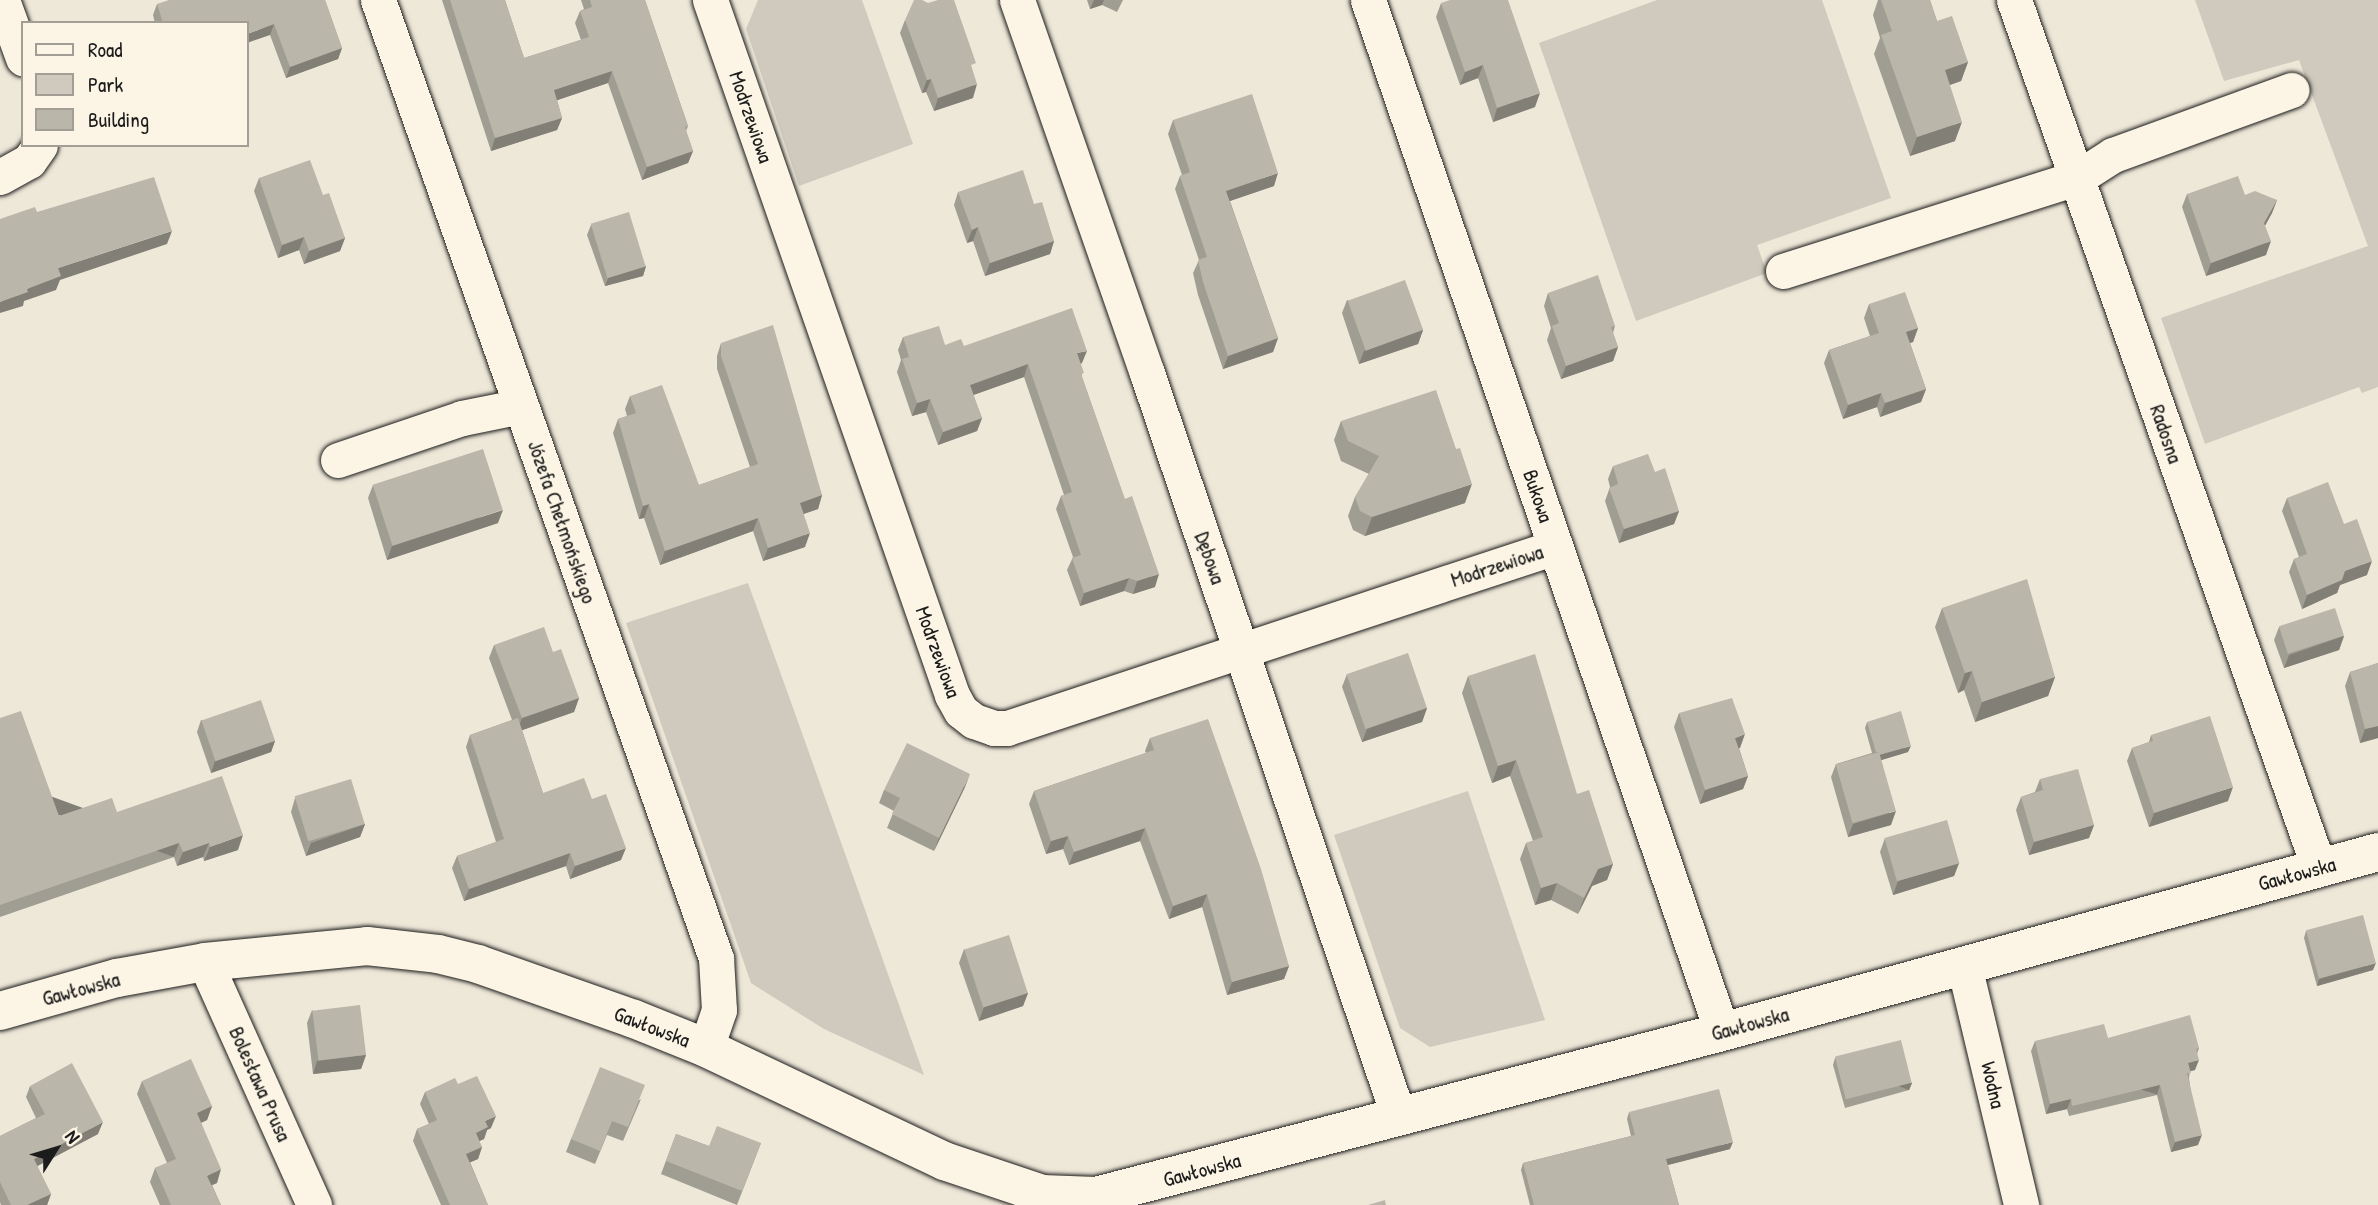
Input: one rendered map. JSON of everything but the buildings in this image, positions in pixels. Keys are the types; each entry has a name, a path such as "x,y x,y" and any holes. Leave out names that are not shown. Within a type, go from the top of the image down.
{"street":[{"path":"2,0 21,52"},
{"name":"Józefa Chełmońskiego","path":"378,0 716,958 719,1010 706,1048"},
{"name":"Modrzewiowa","path":"710,0 952,695 961,711 974,721 994,728 1007,728 1555,547"},
{"name":"Dębowa","path":"1017,0 1399,1118"},
{"name":"Bukowa","path":"1368,0 1722,1032"},
{"name":"Radosna","path":"2014,0 2319,868"},
{"path":"1783,271 2077,178 2113,155 2292,90"},
{"path":"0,177 29,161 39,147"},
{"path":"338,460 462,418 521,406"},
{"name":"Gawłowska","path":"0,1011 117,978 205,962 367,946 438,954 478,964 634,1019 706,1048 944,1161 1044,1199 1096,1196 1722,1032 2378,852"},
{"name":"Bolesława Prusa","path":"205,962 314,1205"},
{"name":"Wodna","path":"1964,965 2021,1205"}],"green space":[{"path":"758,0 862,0 913,144 799,186 746,29"},
{"path":"1657,0 1822,0 1891,198 1757,245 1767,273 1636,321 1539,43"},
{"path":"2195,0 2378,0 2378,387 2362,393 2359,387 2205,444 2161,318 2368,246 2299,60 2224,81"},
{"path":"748,583 924,1075 824,1029 751,983 626,623"},
{"path":"1468,791 1545,1020 1430,1047 1400,1028 1334,835"}]}
